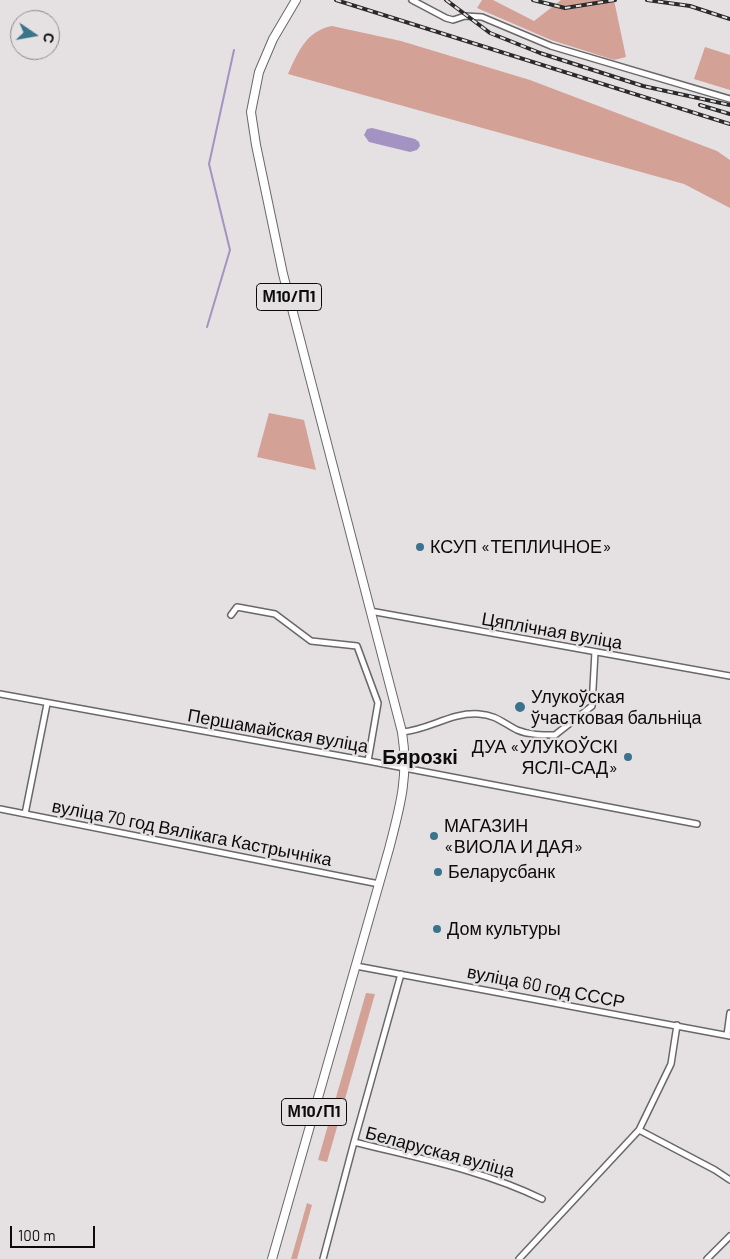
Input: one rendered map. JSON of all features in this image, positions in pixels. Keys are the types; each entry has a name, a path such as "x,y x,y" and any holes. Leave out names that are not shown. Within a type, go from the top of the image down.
{"main road":[{"name":"М10/П1","path":"272,1259 380,884 403,793 406,769 402,732 283,274 261,176 251,112 254,91 262,64 273,39 296,0"}],"street":[{"path":"412,0 452,20 465,16 482,17 551,46 730,98"},
{"path":"231,615 237,607 275,614 311,641 357,646 378,704 368,761"},
{"name":"Цяплічная вуліца","path":"370,611 729,676"},
{"path":"402,732 414,731 457,715 477,713 493,715 517,729 534,735 555,736 577,720 593,703 592,680 595,652"},
{"path":"729,676 730,668"},
{"name":"Першамайская вуліца","path":"0,694 368,761 697,824"},
{"path":"25,814 47,704"},
{"name":"вуліца 70 год Вялікага Кастрычніка","path":"0,809 380,884"},
{"name":"вуліца 60 год СССР","path":"356,966 728,1035"},
{"name":"Беларуская вуліца","path":"401,974 354,1142 490,1177 520,1187 542,1199"},
{"path":"728,1035 730,1013"},
{"path":"519,1259 639,1130 668,1070 674,1050 677,1026"},
{"path":"639,1130 715,1170 730,1180"},
{"path":"323,1259 354,1142"},
{"path":"707,1259 730,1236"}],"shaded area":[{"path":"482,0 493,0 534,21 561,0 614,0 626,57 614,60 551,40 477,8"},
{"path":"332,26 401,41 530,80 717,151 730,160 730,208 684,184 288,74 299,50 309,38 323,29"},
{"path":"705,47 730,55 730,90 694,79"},
{"path":"372,128 415,139 419,142 420,146 417,150 410,152 369,142 364,135 367,129"},
{"path":"269,413 304,420 316,470 257,457"},
{"path":"366,993 375,994 327,1162 318,1160"},
{"path":"307,1203 312,1205 297,1259 291,1259"}],"waterway":[{"path":"207,327 230,250 209,164 234,50"}],"railway":[{"path":"336,0 730,124"},
{"path":"446,0 490,33 540,53 643,86 730,105"},
{"path":"533,0 565,8 615,0"},
{"path":"647,0 690,6 730,19"},
{"path":"700,105 730,114"}],"place":[{"name":"КСУП «ТЕПЛИЧНОЕ»","path":"420,547"},
{"name":"Улукоўская ўчастковая бальніца","path":"520,707"},
{"name":"ДУА «УЛУКОЎСКІ ЯСЛІ-САД»","path":"628,757"},
{"name":"МАГАЗИН «ВИОЛА И ДАЯ»","path":"434,836"},
{"name":"Беларусбанк","path":"438,872"},
{"name":"Дом культуры","path":"437,929"}],"district":[{"name":"Бярозкі","path":"420,757"}]}
